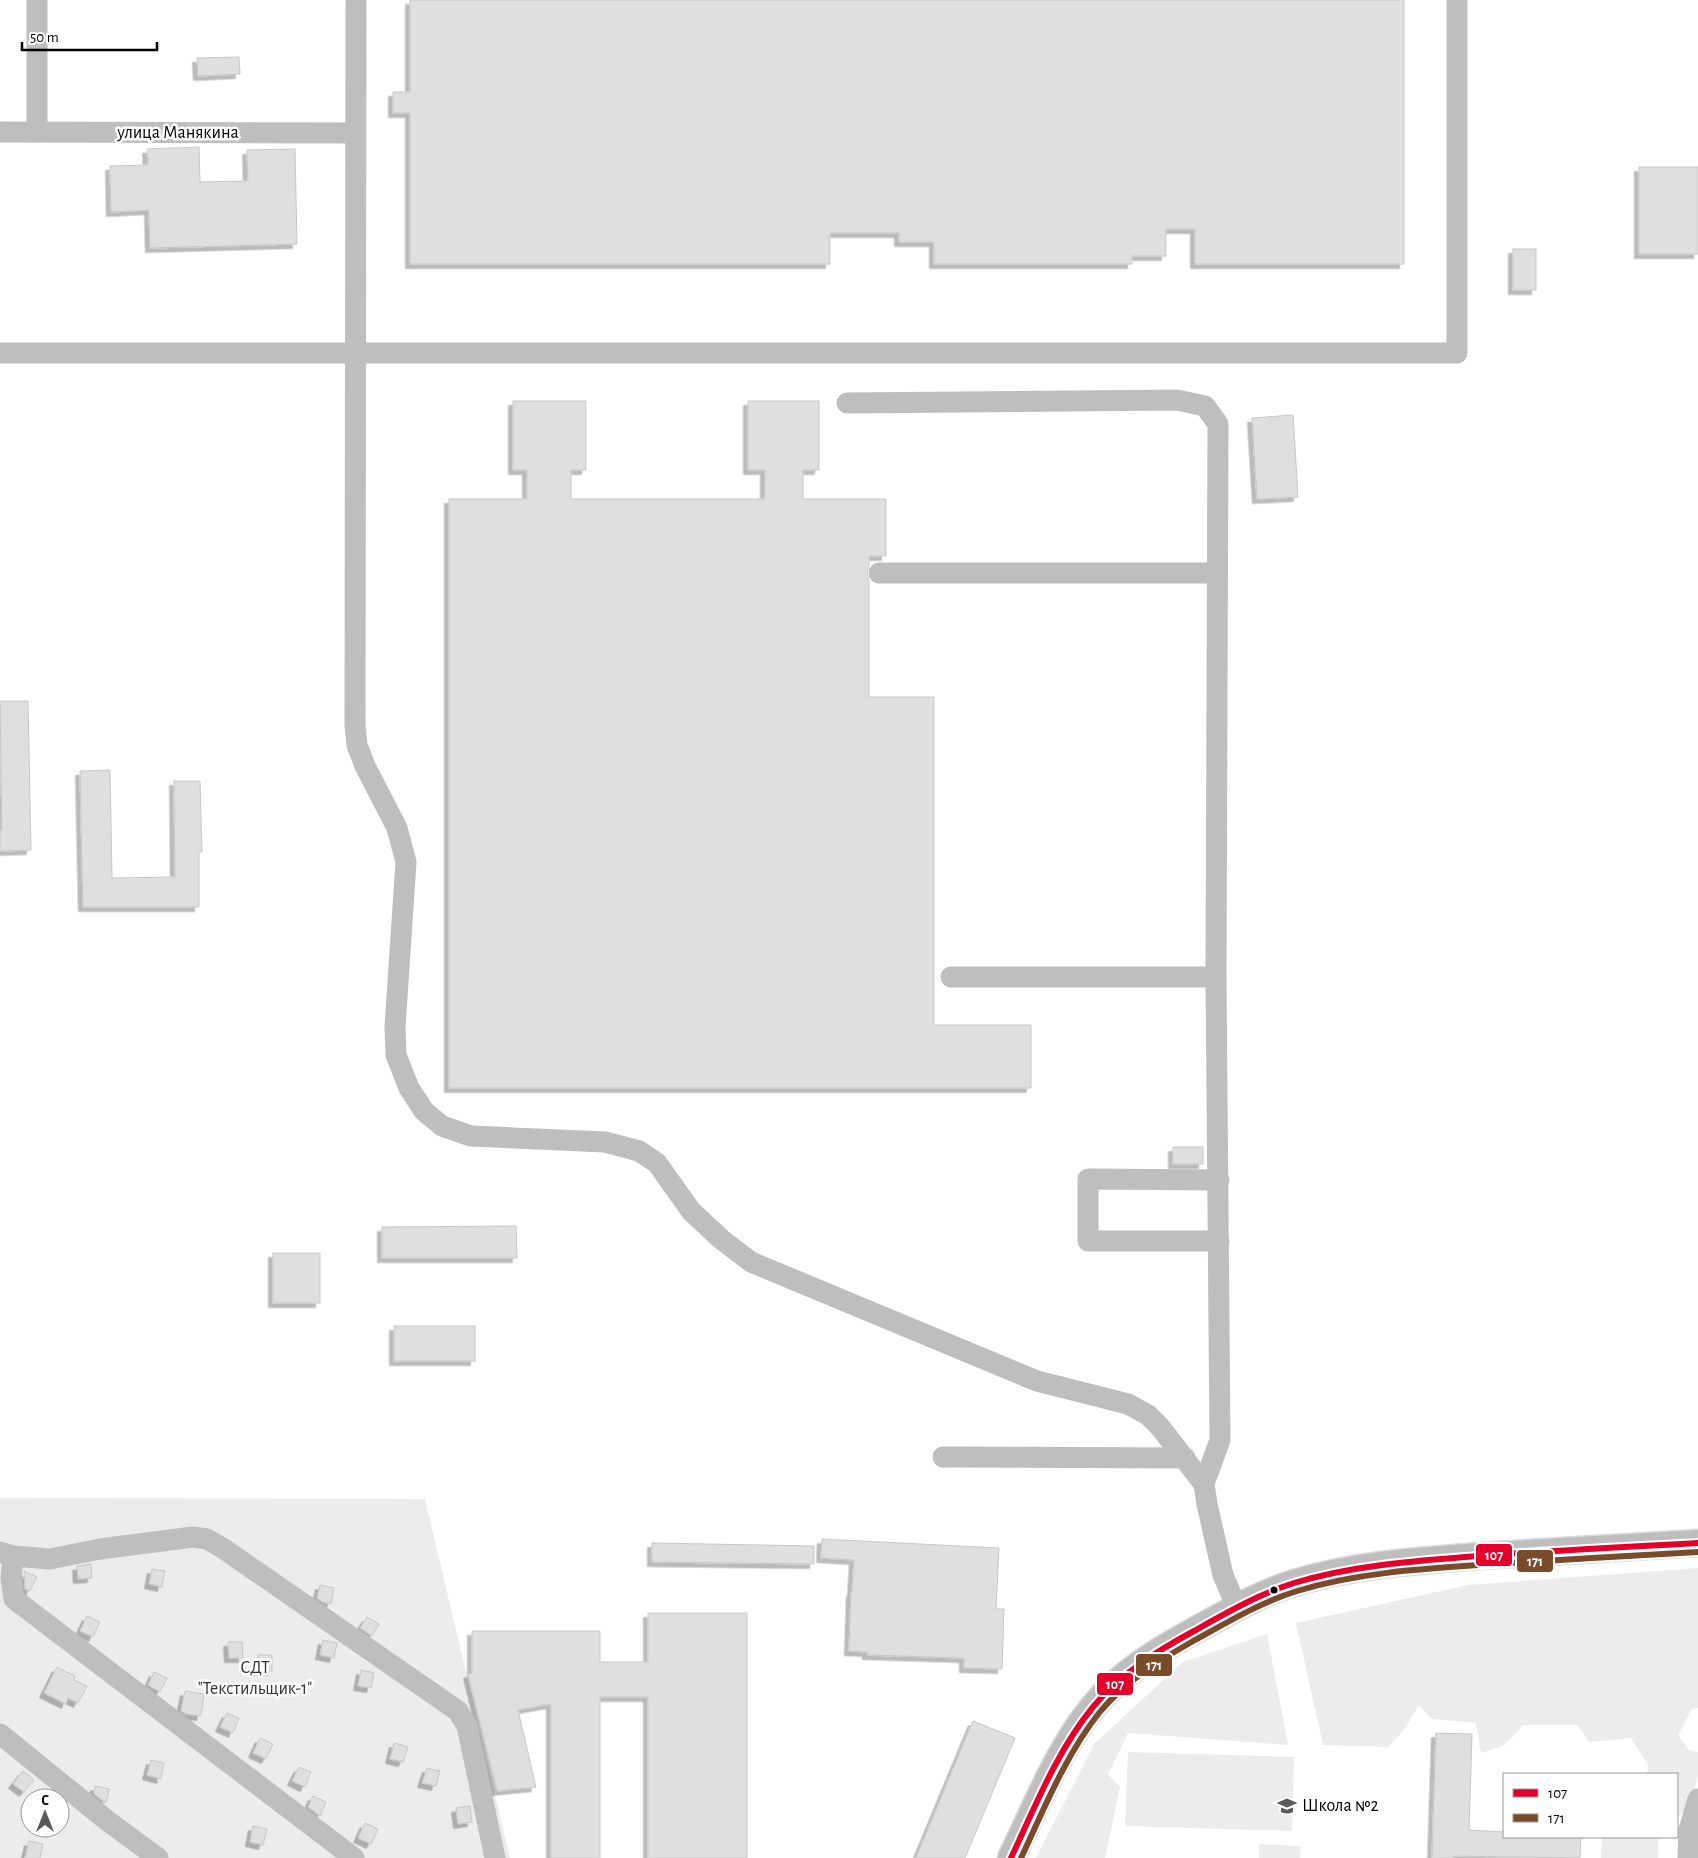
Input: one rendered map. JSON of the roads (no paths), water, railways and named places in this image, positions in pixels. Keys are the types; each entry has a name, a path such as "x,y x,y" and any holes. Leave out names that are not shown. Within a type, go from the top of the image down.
{"main road":[{"path":"1011,1858 1063,1752 1093,1707 1121,1678 1163,1648 1265,1594 1342,1571 1405,1561 1698,1542"}],"lane":[{"path":"37,0 37,132"},
{"path":"356,0 355,725 357,745 365,766 397,828 406,862 395,1027 396,1055 409,1088 424,1111 442,1126 471,1136 604,1142 639,1151 657,1163 691,1211 721,1239 751,1262 1037,1380 1128,1404 1148,1415 1160,1426 1204,1484"},
{"path":"0,353 1457,353 1457,0"},
{"name":"улица Манякина","path":"0,132 355,133"},
{"path":"847,403 1177,400 1205,406 1218,424 1216,977 1220,1440 1204,1484 1206,1504 1224,1575 1237,1608"},
{"path":"879,573 1217,573"},
{"path":"951,977 1216,977"},
{"path":"1219,1180 1088,1179 1088,1240 1219,1241"},
{"path":"942,1457 1185,1458"},
{"path":"354,1858 14,1599 7,1554 50,1559 100,1549 192,1537 206,1540 224,1549 458,1711 467,1726 495,1858"},
{"path":"0,1734 109,1822 158,1858"},
{"path":"1688,1858 1698,1799"}],"place":[{"name":"Школа №2","path":"1287,1806"}],"park label":[{"name":"СДТ \"Текстильщик-1\"","path":"255,1678"}]}
